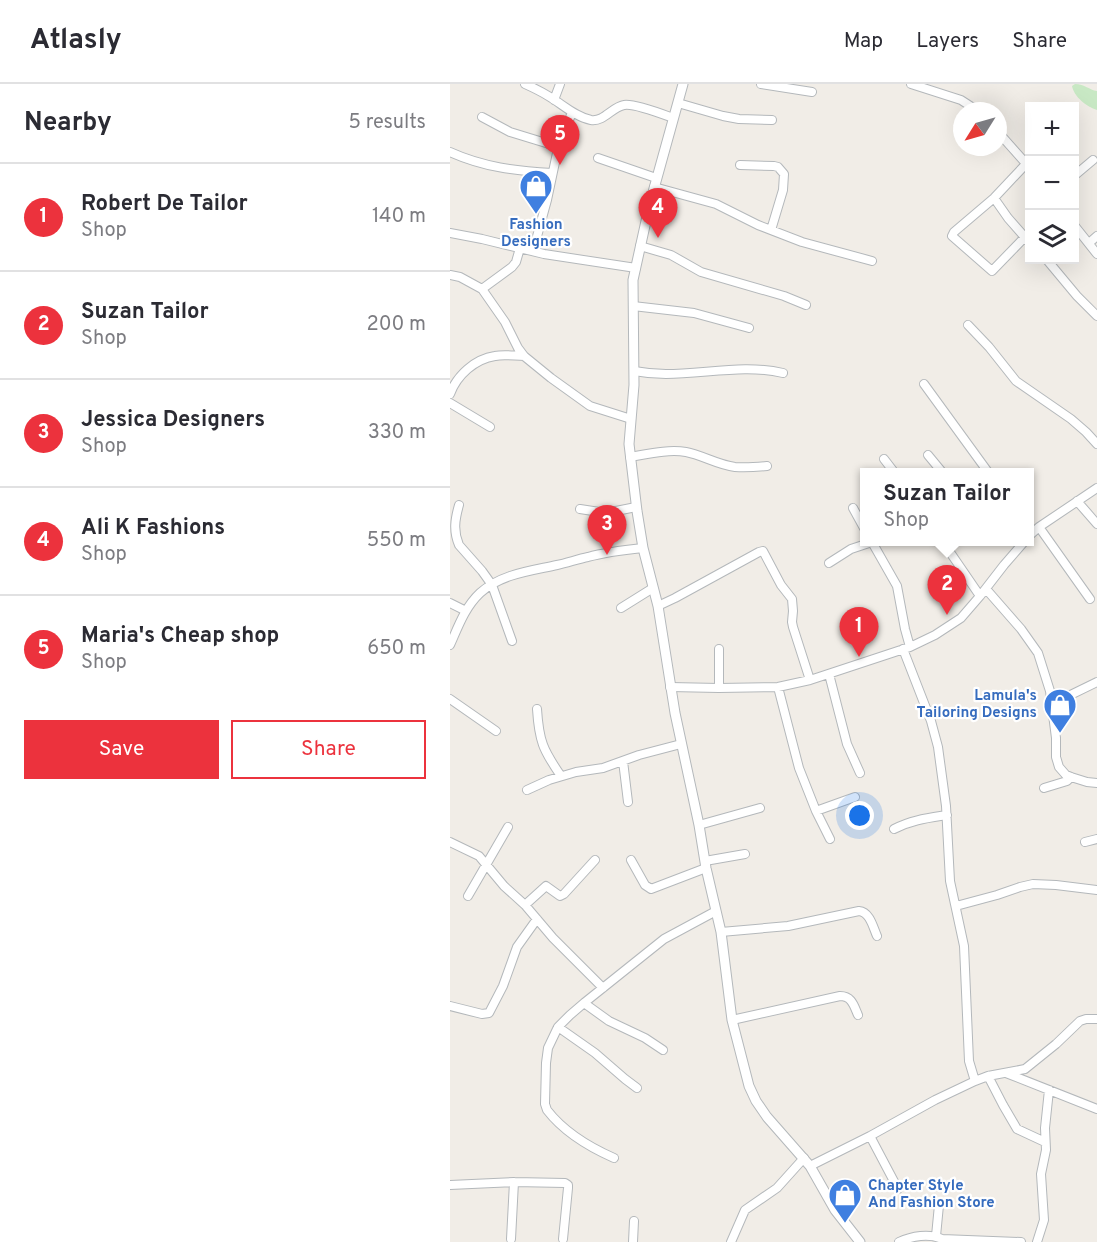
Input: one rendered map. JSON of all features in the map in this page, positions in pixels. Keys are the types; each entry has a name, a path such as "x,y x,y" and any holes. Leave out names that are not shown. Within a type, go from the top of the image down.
{"street":[{"path":"525,84 572,112 592,120 604,117 624,105 632,105 674,118"},
{"path":"554,100 560,84"},
{"path":"683,84 655,183 633,280 634,371 629,444 636,507 643,548 658,606 681,744 721,932 732,1020 749,1086 767,1117 807,1162 835,1210 860,1242"},
{"path":"761,84 812,92"},
{"path":"911,84 964,102"},
{"path":"678,103 731,118 772,120"},
{"path":"532,251 559,147 572,112"},
{"path":"482,117 510,132 559,147"},
{"path":"1007,142 1025,163"},
{"path":"450,152 481,164 521,171 552,172"},
{"path":"598,158 655,183 717,204 771,231 872,261"},
{"path":"1079,172 1093,160"},
{"path":"740,165 774,166 784,174 783,190 771,231"},
{"path":"1025,169 952,236 992,271 1025,242"},
{"path":"994,198 1025,238"},
{"path":"1079,231 1097,254"},
{"path":"450,233 544,254 636,268"},
{"path":"1089,243 1097,236"},
{"path":"640,246 671,255 701,272 784,296 806,305"},
{"path":"482,289 512,267 520,248"},
{"path":"1050,264 1097,315"},
{"path":"450,275 460,277 482,289 506,322 524,356 562,387 590,406 631,419"},
{"path":"633,306 694,314 749,328"},
{"path":"968,325 1016,381 1071,419 1097,444"},
{"path":"450,394 456,380 481,360 496,356 524,356"},
{"path":"634,371 665,374 769,370 783,373"},
{"path":"924,384 985,468"},
{"path":"450,403 490,427"},
{"path":"630,456 670,451 693,454 735,467 767,466"},
{"path":"928,455 939,468"},
{"path":"884,459 891,468"},
{"path":"1034,530 1097,488"},
{"path":"1077,501 1097,524"},
{"path":"459,505 454,530 457,541 492,585 512,641"},
{"path":"580,509 606,513 636,507"},
{"path":"853,508 860,521"},
{"path":"1039,527 1090,599"},
{"path":"829,563 860,546"},
{"path":"874,546 897,586 907,648 938,747 946,815 950,881 964,946 969,1061 975,1081"},
{"path":"946,546 980,596"},
{"path":"670,687 778,687 810,680 907,648 935,635 961,618 1021,546"},
{"path":"450,645 466,611 480,594 492,585 519,573 588,557 643,548"},
{"path":"658,606 763,551 781,585 792,599 793,627 810,680"},
{"path":"621,608 653,588"},
{"path":"986,589 1036,648 1048,682 1052,704 1056,763 1071,777 1097,783"},
{"path":"450,603 466,611"},
{"path":"719,649 719,688"},
{"path":"829,674 847,744 860,773"},
{"path":"1052,704 1097,682"},
{"path":"778,687 799,768 830,839"},
{"path":"450,699 496,731"},
{"path":"537,709 541,740 561,776"},
{"path":"527,789 561,776 603,768 639,754 681,744"},
{"path":"623,760 628,802"},
{"path":"1044,788 1067,781 1071,777"},
{"path":"816,811 855,797"},
{"path":"699,825 760,808"},
{"path":"894,829 921,819 946,815"},
{"path":"468,896 508,827"},
{"path":"1085,842 1097,839"},
{"path":"450,842 478,856 553,938 603,988"},
{"path":"631,860 645,885 651,890 705,864 745,854"},
{"path":"525,905 546,886 560,896 564,894 595,860"},
{"path":"956,906 1033,884 1097,890"},
{"path":"614,1158 572,1134 551,1115 545,1104 548,1048 558,1027 584,1003 664,939 716,910"},
{"path":"721,932 789,927 864,911 877,936"},
{"path":"450,1006 482,1014 489,1013 517,947 537,919"},
{"path":"732,1020 840,996 850,999 858,1015"},
{"path":"584,1003 609,1021 645,1038 663,1050"},
{"path":"731,1242 745,1210 777,1188 807,1162 870,1136 975,1081 988,1076 1025,1069 1083,1019 1097,1019"},
{"path":"558,1027 637,1088"},
{"path":"1005,1073 1097,1109"},
{"path":"988,1076 1017,1129 1045,1142"},
{"path":"1037,1242 1044,1220 1041,1174 1046,1150 1048,1090"},
{"path":"870,1136 898,1189"},
{"path":"511,1239 514,1182"},
{"path":"450,1185 514,1182 568,1185 563,1239"},
{"path":"936,1236 939,1205"},
{"path":"633,1242 634,1221"},
{"path":"899,1242 920,1236 1021,1242"}],"green space":[{"path":"1075,84 1097,91 1097,110 1078,98 1072,86"}],"place":[{"name":"Maria's Cheap shop","path":"560,165"},
{"name":"Fashion Designers","path":"536,215"},
{"name":"Ali K Fashions","path":"658,238"},
{"name":"Jessica Designers","path":"607,555"},
{"name":"Suzan Tailor","path":"947,615"},
{"name":"Robert De Tailor","path":"859,657"},
{"name":"Lamula's Tailoring Designs","path":"1060,734"},
{"name":"Chapter Style And Fashion Store","path":"845,1224"}]}
